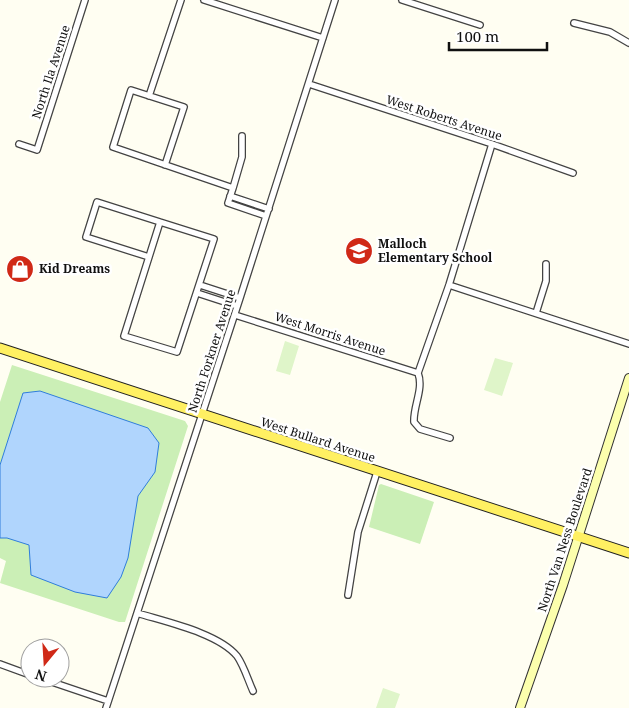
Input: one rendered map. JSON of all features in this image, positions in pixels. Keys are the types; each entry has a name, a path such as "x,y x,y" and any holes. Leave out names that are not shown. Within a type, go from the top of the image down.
{"main road":[{"name":"West Bullard Avenue","path":"0,348 629,553"}],"street":[{"name":"North Ila Avenue","path":"19,144 37,150 85,0"},
{"path":"148,96 181,0"},
{"path":"204,0 323,38"},
{"name":"North Forkner Avenue","path":"106,708 269,209 335,0"},
{"path":"402,0 480,25"},
{"path":"423,7 425,0"},
{"path":"574,23 610,32 629,43"},
{"name":"West Roberts Avenue","path":"309,84 492,144 573,173"},
{"path":"165,165 184,108 131,90 113,147 165,165 233,188"},
{"path":"242,136 242,157 228,203 266,216"},
{"path":"450,438 420,429 414,422 414,411 421,380 418,373 449,285 492,144"},
{"path":"230,196 269,209"},
{"path":"149,257 86,237 97,202 214,239 178,352 124,336 149,257 160,222"},
{"path":"536,314 546,281 546,264"},
{"path":"200,285 240,298"},
{"path":"449,285 629,344"},
{"path":"197,293 237,306"},
{"name":"West Morris Avenue","path":"234,315 418,373"},
{"name":"North Van Ness Boulevard","path":"520,708 563,585 577,536 629,378"},
{"path":"348,595 358,532 377,472"},
{"path":"138,613 204,634 227,646 237,657 254,691"},
{"path":"0,664 20,671"},
{"path":"70,688 108,701"}],"green space":[{"path":"285,341 299,346 290,375 276,371"},
{"path":"495,358 513,363 502,396 484,390"},
{"path":"12,365 185,421 188,426 125,622 119,622 0,583 6,561 0,558 0,402"},
{"path":"381,484 434,502 420,544 369,527 379,485"},
{"path":"383,688 400,694 395,708 376,708"}],"water":[{"path":"40,391 148,428 159,443 155,472 138,496 128,558 121,577 107,598 75,592 31,575 29,545 7,538 0,538 0,465 23,393"}],"place":[{"name":"Malloch Elementary School","path":"359,251"},
{"name":"Kid Dreams","path":"20,269"}]}
